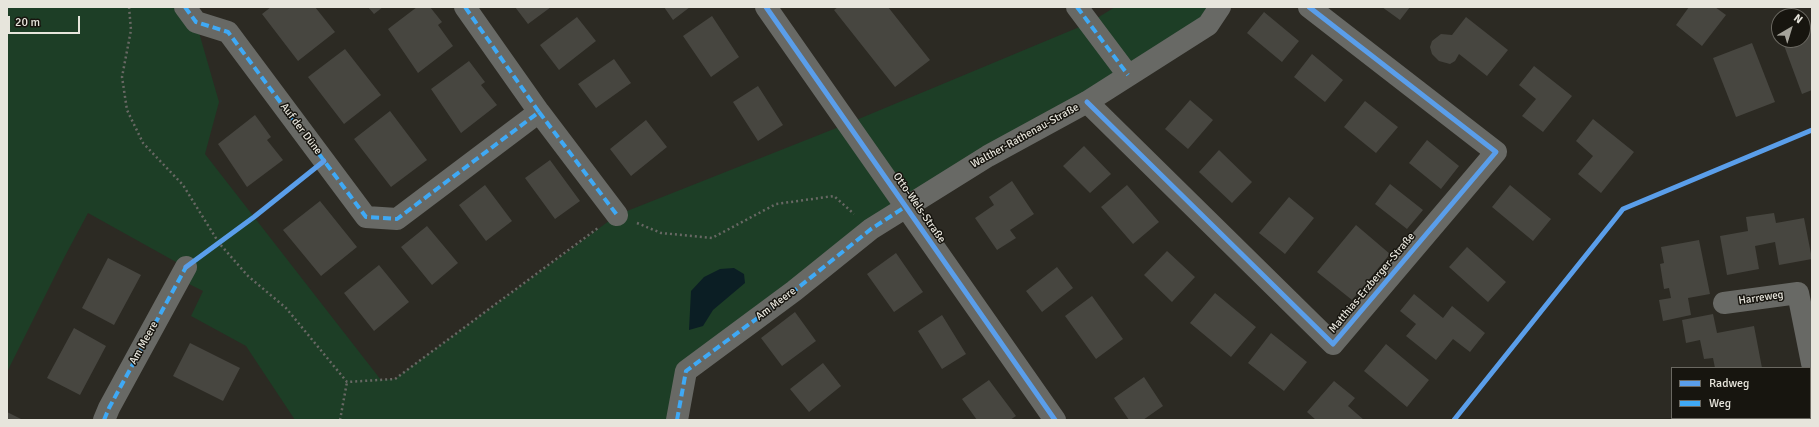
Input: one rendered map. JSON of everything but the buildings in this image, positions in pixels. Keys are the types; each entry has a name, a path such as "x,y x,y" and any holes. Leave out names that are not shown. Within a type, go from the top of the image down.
{"street":[{"name":"Auf der Düne","path":"185,7 196,22 228,32 366,217 397,219 539,112"},
{"path":"465,7 539,112 616,215"},
{"name":"Otto-Wels-Straße","path":"766,7 849,123 905,207 1055,420"},
{"path":"1077,7 1128,75"},
{"name":"Walther-Rathenau-Straße","path":"905,207 988,156 1087,102 1208,25 1220,7"},
{"name":"Matthias-Erzberger-Straße","path":"1087,102 1333,344 1496,152 1309,7"},
{"name":"Am Meere","path":"677,420 686,371 794,291 871,229 905,207"},
{"name":"Am Meere","path":"104,420 109,408 186,267"},
{"name":"Harreweg","path":"1724,303 1798,293 1812,363"}],"path":[{"path":"129,7 132,30 122,77 127,110 143,143 183,185 219,243 248,276 286,308 347,382 340,420"},
{"path":"347,382 395,379 616,215 661,233 712,238 776,204 834,196 871,229"},
{"path":"186,267 225,238"}],"green space":[{"path":"7,7 185,7 196,22 219,102 205,154 381,380 395,379 617,215 849,123 1089,23 1115,7 1220,7 988,156 686,371 677,420 295,420 246,346 191,316 203,291 179,279 185,267 88,213 7,372"}],"water":[{"path":"734,268 744,274 745,283 713,310 703,326 689,330 691,291 704,277 720,269"}],"marked path":[{"path":"185,7 196,22 228,32 366,217 397,219 539,112 465,7"},
{"path":"1077,7 1128,75"},
{"path":"539,112 617,215"},
{"path":"677,420 686,371 794,291 871,229 905,207"},
{"path":"104,420 109,408 186,267"}],"cycle path":[{"path":"766,7 1055,420"},
{"path":"1087,102 1333,344 1496,152 1309,7"},
{"path":"1454,420 1623,209 1812,130"},
{"path":"186,267 254,217 324,161"}]}
